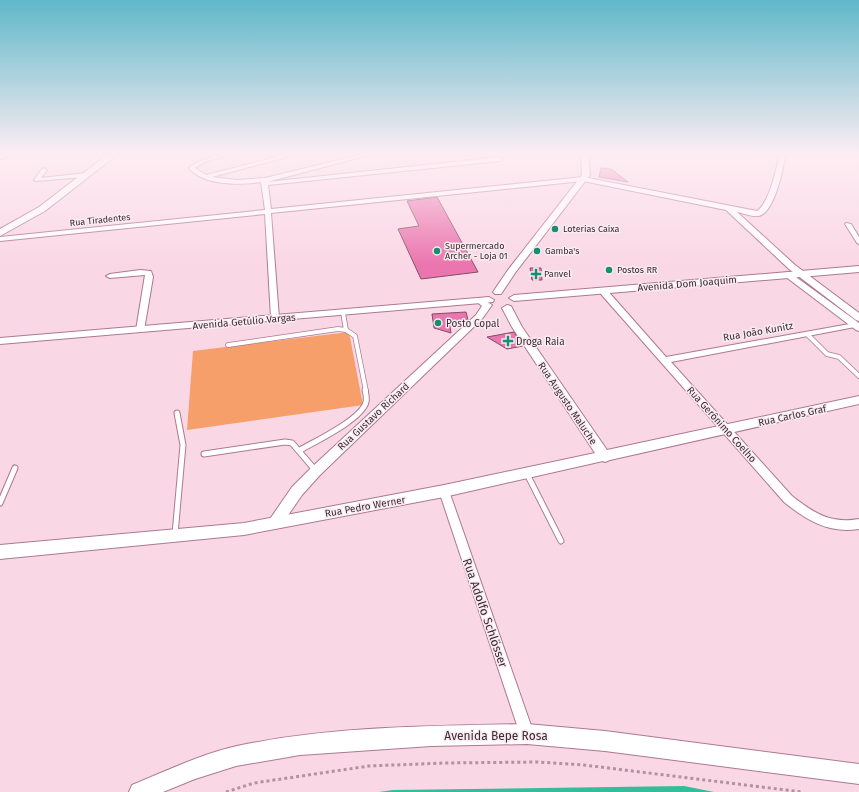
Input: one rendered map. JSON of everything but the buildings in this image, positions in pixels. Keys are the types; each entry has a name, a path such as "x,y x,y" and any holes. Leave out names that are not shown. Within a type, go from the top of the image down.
{"main road":[{"path":"0,233 38,212 65,191"},
{"path":"488,303 490,296 498,292 511,272 574,191"},
{"name":"Avenida Dom Joaquim","path":"514,298 859,269"},
{"path":"498,292 508,294 514,298 514,304 507,308"},
{"name":"Avenida Getúlio Vargas","path":"0,341 275,318 488,303 507,308"},
{"name":"Rua Augusto Maluche","path":"507,308 517,327 605,457"},
{"name":"Rua Carlos Graf","path":"726,429 859,400"},
{"name":"Rua Pedro Werner","path":"0,552 244,529 527,474 726,429"},
{"name":"Avenida Bepe Rosa","path":"139,792 195,769 236,756 300,745 416,737 527,734 605,741 859,774"}],"street":[{"path":"265,191 268,211 275,318"},
{"name":"Rua Tiradentes","path":"0,239 465,191"},
{"path":"641,191 752,214 762,213 772,191"},
{"path":"729,209 858,324"},
{"path":"848,224 859,242"},
{"path":"110,276 140,272 148,273 149,277 140,330"},
{"path":"789,275 858,324"},
{"name":"Rua Gerônimo Coelho","path":"603,291 788,499 804,512 821,521 839,526 859,524"},
{"name":"Rua Gustavo Richard","path":"275,523 297,491 316,471 479,316 488,303"},
{"name":"Rua João Kunitz","path":"665,360 858,324"},
{"name":"Rua Adolfo Schlösser","path":"444,491 527,734"}],"lane":[{"path":"343,313 346,330"},
{"path":"228,345 338,329 346,330 355,336 367,398 366,404 356,416 300,450"},
{"path":"807,334 827,354 839,357 859,376"},
{"path":"175,536 183,445 177,413"},
{"path":"204,454 285,442 292,443 300,450 316,471"},
{"path":"0,503 15,468"},
{"path":"527,474 561,541"}],"path":[{"path":"226,792 254,783 369,766 445,763 538,762 584,765 802,792"}],"shaded area":[{"path":"349,332 363,405 187,430 193,351"},
{"path":"684,786 714,792 379,792 393,790"}],"place":[{"name":"Loterias Caixa","path":"555,229"},
{"name":"Supermercado Archer - Loja 01","path":"437,251"},
{"name":"Gamba's","path":"537,251"},
{"name":"Postos RR","path":"609,270"},
{"name":"Panvel","path":"536,274"},
{"name":"Posto Copal","path":"438,323"},
{"name":"Droga Raia","path":"508,341"}]}
